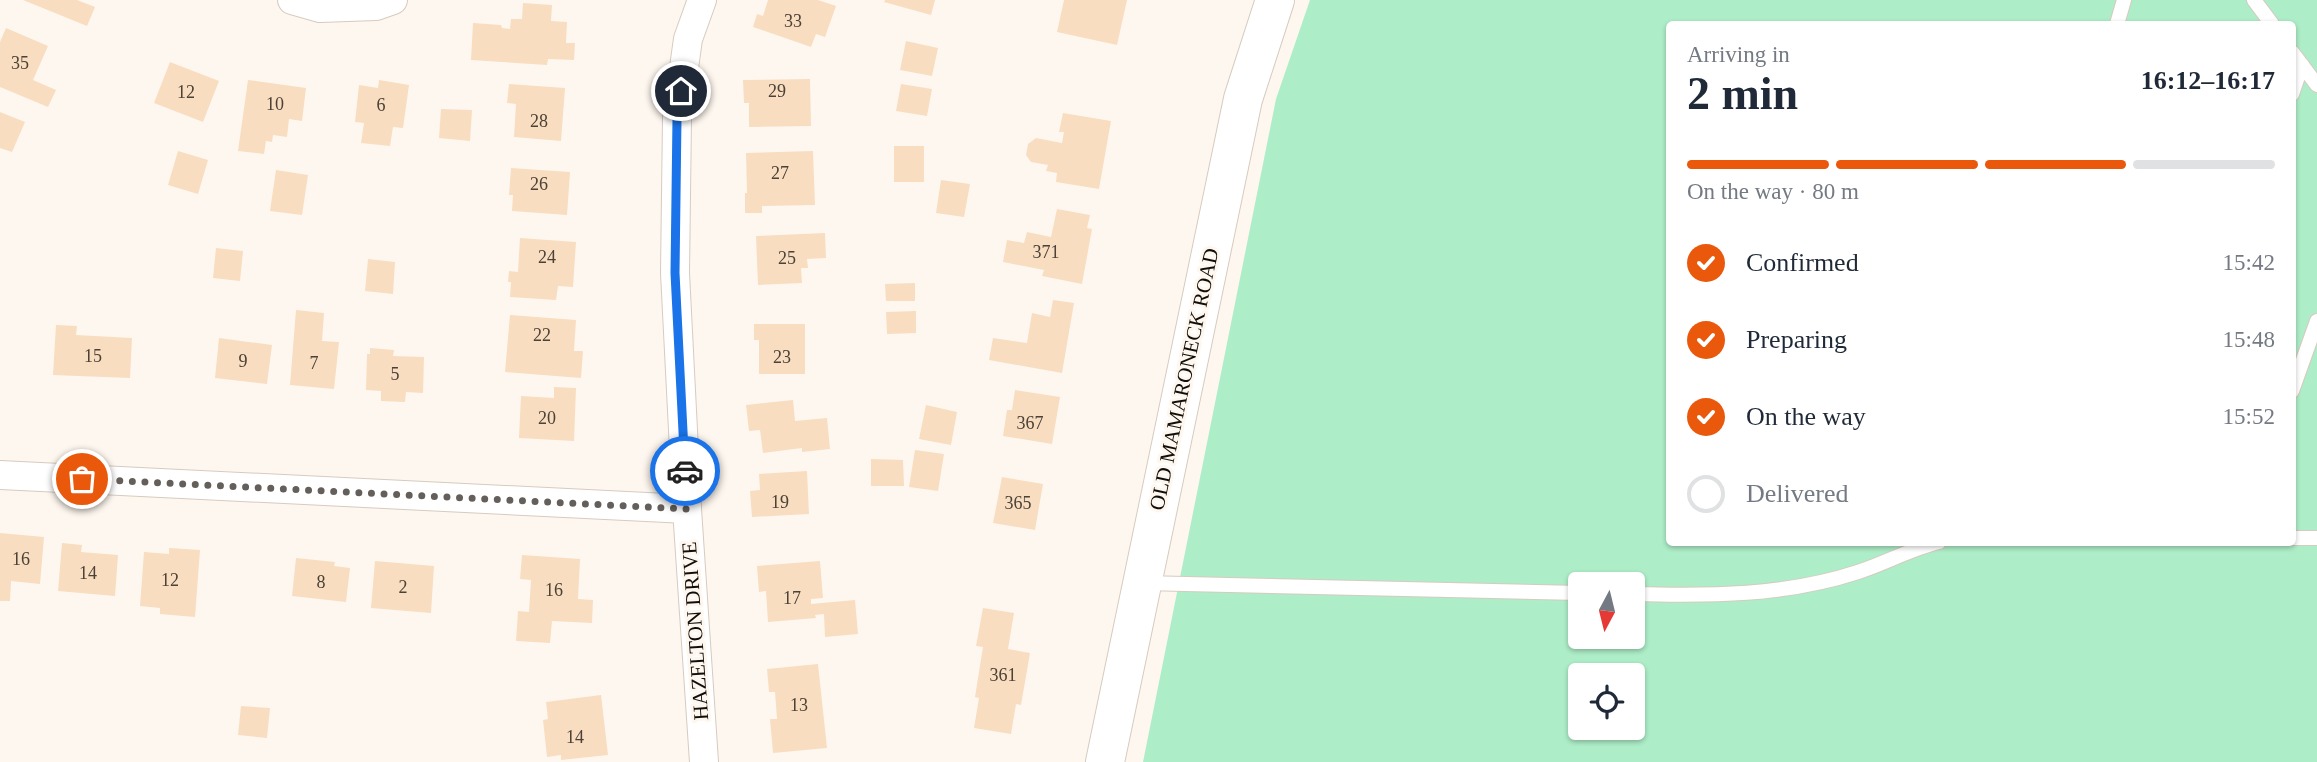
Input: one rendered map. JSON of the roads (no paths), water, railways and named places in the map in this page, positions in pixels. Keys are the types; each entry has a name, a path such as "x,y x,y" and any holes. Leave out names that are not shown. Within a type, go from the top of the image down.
{"main road":[{"name":"OLD MAMARONECK ROAD","path":"1105,762 1243,99 1275,0"}],"street":[{"path":"292,0 320,8 376,6 393,0"},
{"name":"HAZELTON DRIVE","path":"702,0 688,39 677,118 675,273 704,762"},
{"path":"0,475 687,509"}],"lane":[{"path":"2118,21 2124,0"},
{"path":"2254,0 2270,21"},
{"path":"2296,57 2317,85"},
{"path":"2296,82 2302,65"},
{"path":"2296,380 2317,321"},
{"path":"2296,538 2317,538"},
{"path":"1645,594 1752,594 1798,587 1858,572 1924,546"},
{"path":"1141,583 1568,593"}]}
